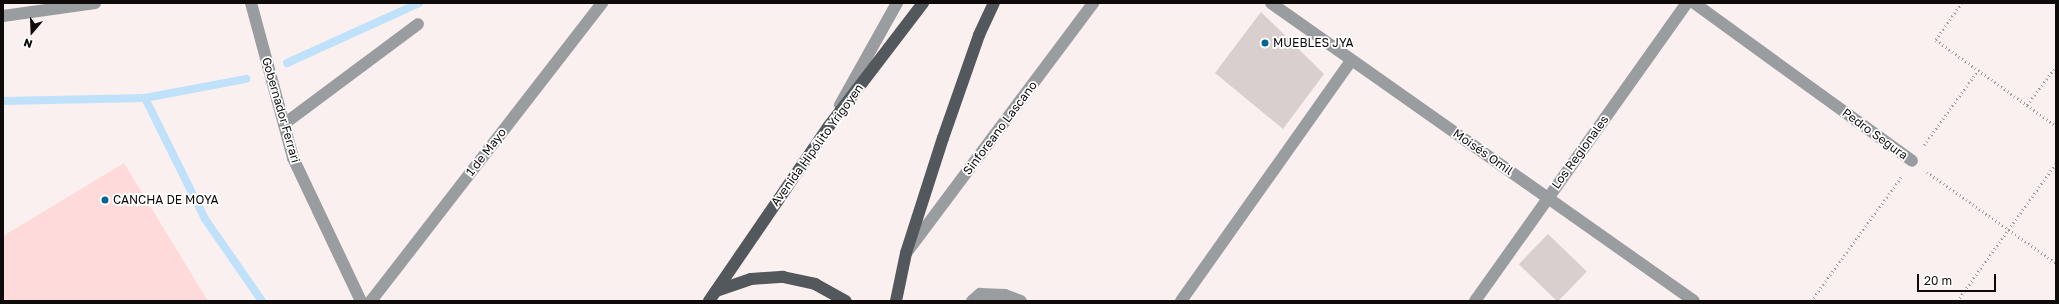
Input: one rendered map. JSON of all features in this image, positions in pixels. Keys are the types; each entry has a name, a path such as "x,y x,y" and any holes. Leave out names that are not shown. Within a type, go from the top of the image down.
{"main road":[{"name":"Avenida Hipólito Yrigoyen","path":"709,301 828,126 923,3"},
{"path":"896,301 906,253 976,42 994,3"},
{"path":"716,291 751,279 783,277 815,284 846,301"}],"street":[{"path":"3,16 94,3"},
{"name":"Gobernador Ferrari","path":"250,3 293,158 361,301"},
{"name":"1 de Mayo","path":"371,301 602,3"},
{"path":"828,126 897,3"},
{"name":"Sinforeano Lascano","path":"906,253 1093,3"},
{"name":"Moisés Omil","path":"1271,3 1351,61 1548,197 1694,301"},
{"name":"Los Regionales","path":"1475,301 1687,3"},
{"name":"Pedro Segura","path":"1694,3 1912,161"},
{"path":"284,124 418,24"},
{"path":"1181,301 1351,61"},
{"path":"972,301 980,294 1005,295 1021,301"}],"path":[{"path":"1962,3 1936,40 2056,126"},
{"path":"2027,105 2056,66"},
{"path":"1811,301 1978,70"},
{"name":"Pedro Segura","path":"1912,161 2056,263"},
{"path":"1957,301 2056,163"}],"shaded area":[{"name":"CANCHA DE MOYA","path":"124,163 208,301 3,301 3,236"}],"building":[{"name":"MUEBLES JYA","path":"1261,12 1324,74 1283,129 1215,73"},
{"path":"1548,234 1587,272 1557,301 1519,264"}],"waterway":[{"path":"287,63 419,3"},
{"path":"3,101 145,98 246,79"},
{"path":"145,98 205,219 262,301"}],"place":[{"name":"MUEBLES JYA","path":"1265,43"},
{"name":"CANCHA DE MOYA","path":"105,200"}]}
